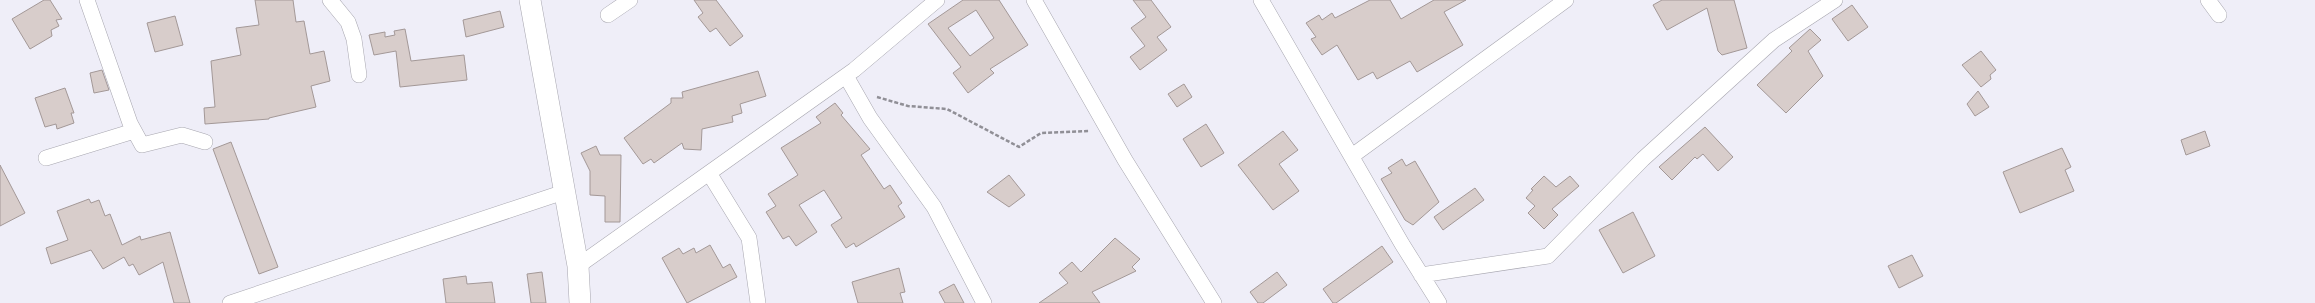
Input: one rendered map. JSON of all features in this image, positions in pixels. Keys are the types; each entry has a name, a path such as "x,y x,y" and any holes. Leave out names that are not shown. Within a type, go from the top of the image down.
{"street":[{"path":"87,0 130,123 142,145 182,135 205,142"},
{"path":"330,0 348,22 354,39 359,75"},
{"path":"530,0 578,266 580,303"},
{"path":"608,15 630,0"},
{"path":"578,266 846,76 937,0"},
{"path":"1034,0 1109,131 1214,303"},
{"path":"1261,0 1421,275 1439,303"},
{"path":"1352,156 1566,0"},
{"path":"1421,275 1548,256 1643,160 1774,40 1835,0"},
{"path":"2208,0 2219,15"},
{"path":"846,76 870,118 934,207 984,303"},
{"path":"46,158 134,131"},
{"path":"709,173 749,238 758,303"},
{"path":"230,303 564,192"}],"path":[{"path":"855,92 908,106 948,109 1019,147 1041,132 1109,131"}],"building":[{"path":"44,0 50,0 62,19 56,20 59,26 51,30 52,36 30,49 12,19"},
{"path":"255,0 293,0 296,22 304,21 310,54 324,51 330,81 311,86 316,107 269,119 205,124 204,108 215,107 211,61 241,55 236,28 259,25"},
{"path":"694,0 716,0 743,36 730,46 716,28 710,32 698,17 703,13"},
{"path":"963,0 999,0 1028,45 990,69 994,73 968,93 953,73 961,67 928,24","holes":["976,10 994,38 970,56 948,28"]},
{"path":"1133,0 1151,0 1171,27 1157,37 1167,50 1140,70 1130,57 1145,46 1131,28 1146,17"},
{"path":"1370,0 1390,0 1401,19 1434,0 1466,0 1444,12 1463,45 1417,72 1410,61 1377,79 1373,72 1358,80 1337,45 1322,55 1311,39 1316,37 1306,23 1319,15 1322,20 1332,13 1335,18"},
{"path":"1662,0 1734,0 1747,48 1722,55 1718,51 1707,8 1667,30 1653,5"},
{"path":"1852,5 1868,27 1848,41 1832,19"},
{"path":"500,11 504,27 466,37 463,20"},
{"path":"175,16 183,45 155,52 147,23"},
{"path":"405,29 411,61 464,55 467,80 400,87 396,51 374,55 369,35 385,32 385,37 395,35 394,31"},
{"path":"1810,29 1821,40 1808,51 1823,76 1786,113 1757,85 1792,51 1789,48"},
{"path":"1981,51 1996,70 1990,75 1991,79 1981,87 1962,65"},
{"path":"102,70 109,90 94,93 90,73"},
{"path":"758,71 766,96 740,104 742,113 732,116 733,122 702,129 701,150 684,149 682,143 654,163 651,159 643,164 624,138 671,103 671,98 683,98 682,92"},
{"path":"1184,84 1192,97 1177,107 1168,94"},
{"path":"65,88 74,113 71,113 74,123 57,129 56,124 45,127 35,98"},
{"path":"1978,91 1989,107 1975,116 1967,104"},
{"path":"835,103 843,113 841,115 870,149 861,155 884,189 890,185 902,203 898,206 905,217 856,247 854,243 846,248 831,225 842,218 824,190 799,205 817,232 796,246 789,236 783,239 766,212 776,206 768,194 798,175 781,148 821,123 816,117"},
{"path":"1206,124 1224,153 1201,167 1183,139"},
{"path":"1705,127 1733,157 1718,171 1703,154 1697,159 1695,157 1672,180 1659,167"},
{"path":"1283,131 1298,150 1279,164 1299,191 1273,210 1238,165"},
{"path":"2205,131 2210,146 2186,155 2181,140"},
{"path":"231,142 278,267 259,274 213,149"},
{"path":"596,146 600,155 621,155 620,222 605,222 605,196 590,195 590,171 581,153"},
{"path":"2062,148 2071,167 2065,170 2074,191 2020,213 2003,172"},
{"path":"1402,159 1406,166 1415,161 1439,202 1413,225 1405,220 1381,179 1392,173 1388,168"},
{"path":"0,165 25,213 0,226"},
{"path":"1009,175 1025,195 1009,207 987,192"},
{"path":"1544,176 1556,187 1570,176 1579,186 1552,209 1558,215 1544,229 1528,213 1535,206 1526,198 1533,190 1531,189"},
{"path":"1475,188 1484,200 1443,230 1434,217"},
{"path":"89,199 91,203 99,200 105,216 110,214 122,245 140,236 141,240 170,232 190,303 174,303 163,262 139,275 133,264 129,266 124,257 103,269 91,250 51,264 46,248 68,240 57,211"},
{"path":"1633,212 1655,256 1623,273 1599,230"},
{"path":"1115,238 1140,259 1132,267 1136,271 1092,292 1100,303 1039,303 1068,283 1059,273 1072,262 1081,272"},
{"path":"710,245 723,268 730,264 737,277 687,303 662,258 679,248 683,254 694,248 696,253"},
{"path":"1382,246 1393,262 1336,303 1333,303 1323,289"},
{"path":"1912,255 1923,276 1899,288 1888,266"},
{"path":"899,268 905,292 900,293 903,303 858,303 852,282"},
{"path":"542,272 546,303 531,303 527,274"},
{"path":"1277,272 1287,285 1263,303 1258,303 1250,292"},
{"path":"466,276 467,284 492,282 495,303 446,303 443,279"},
{"path":"954,284 964,303 945,303 939,292"}]}
